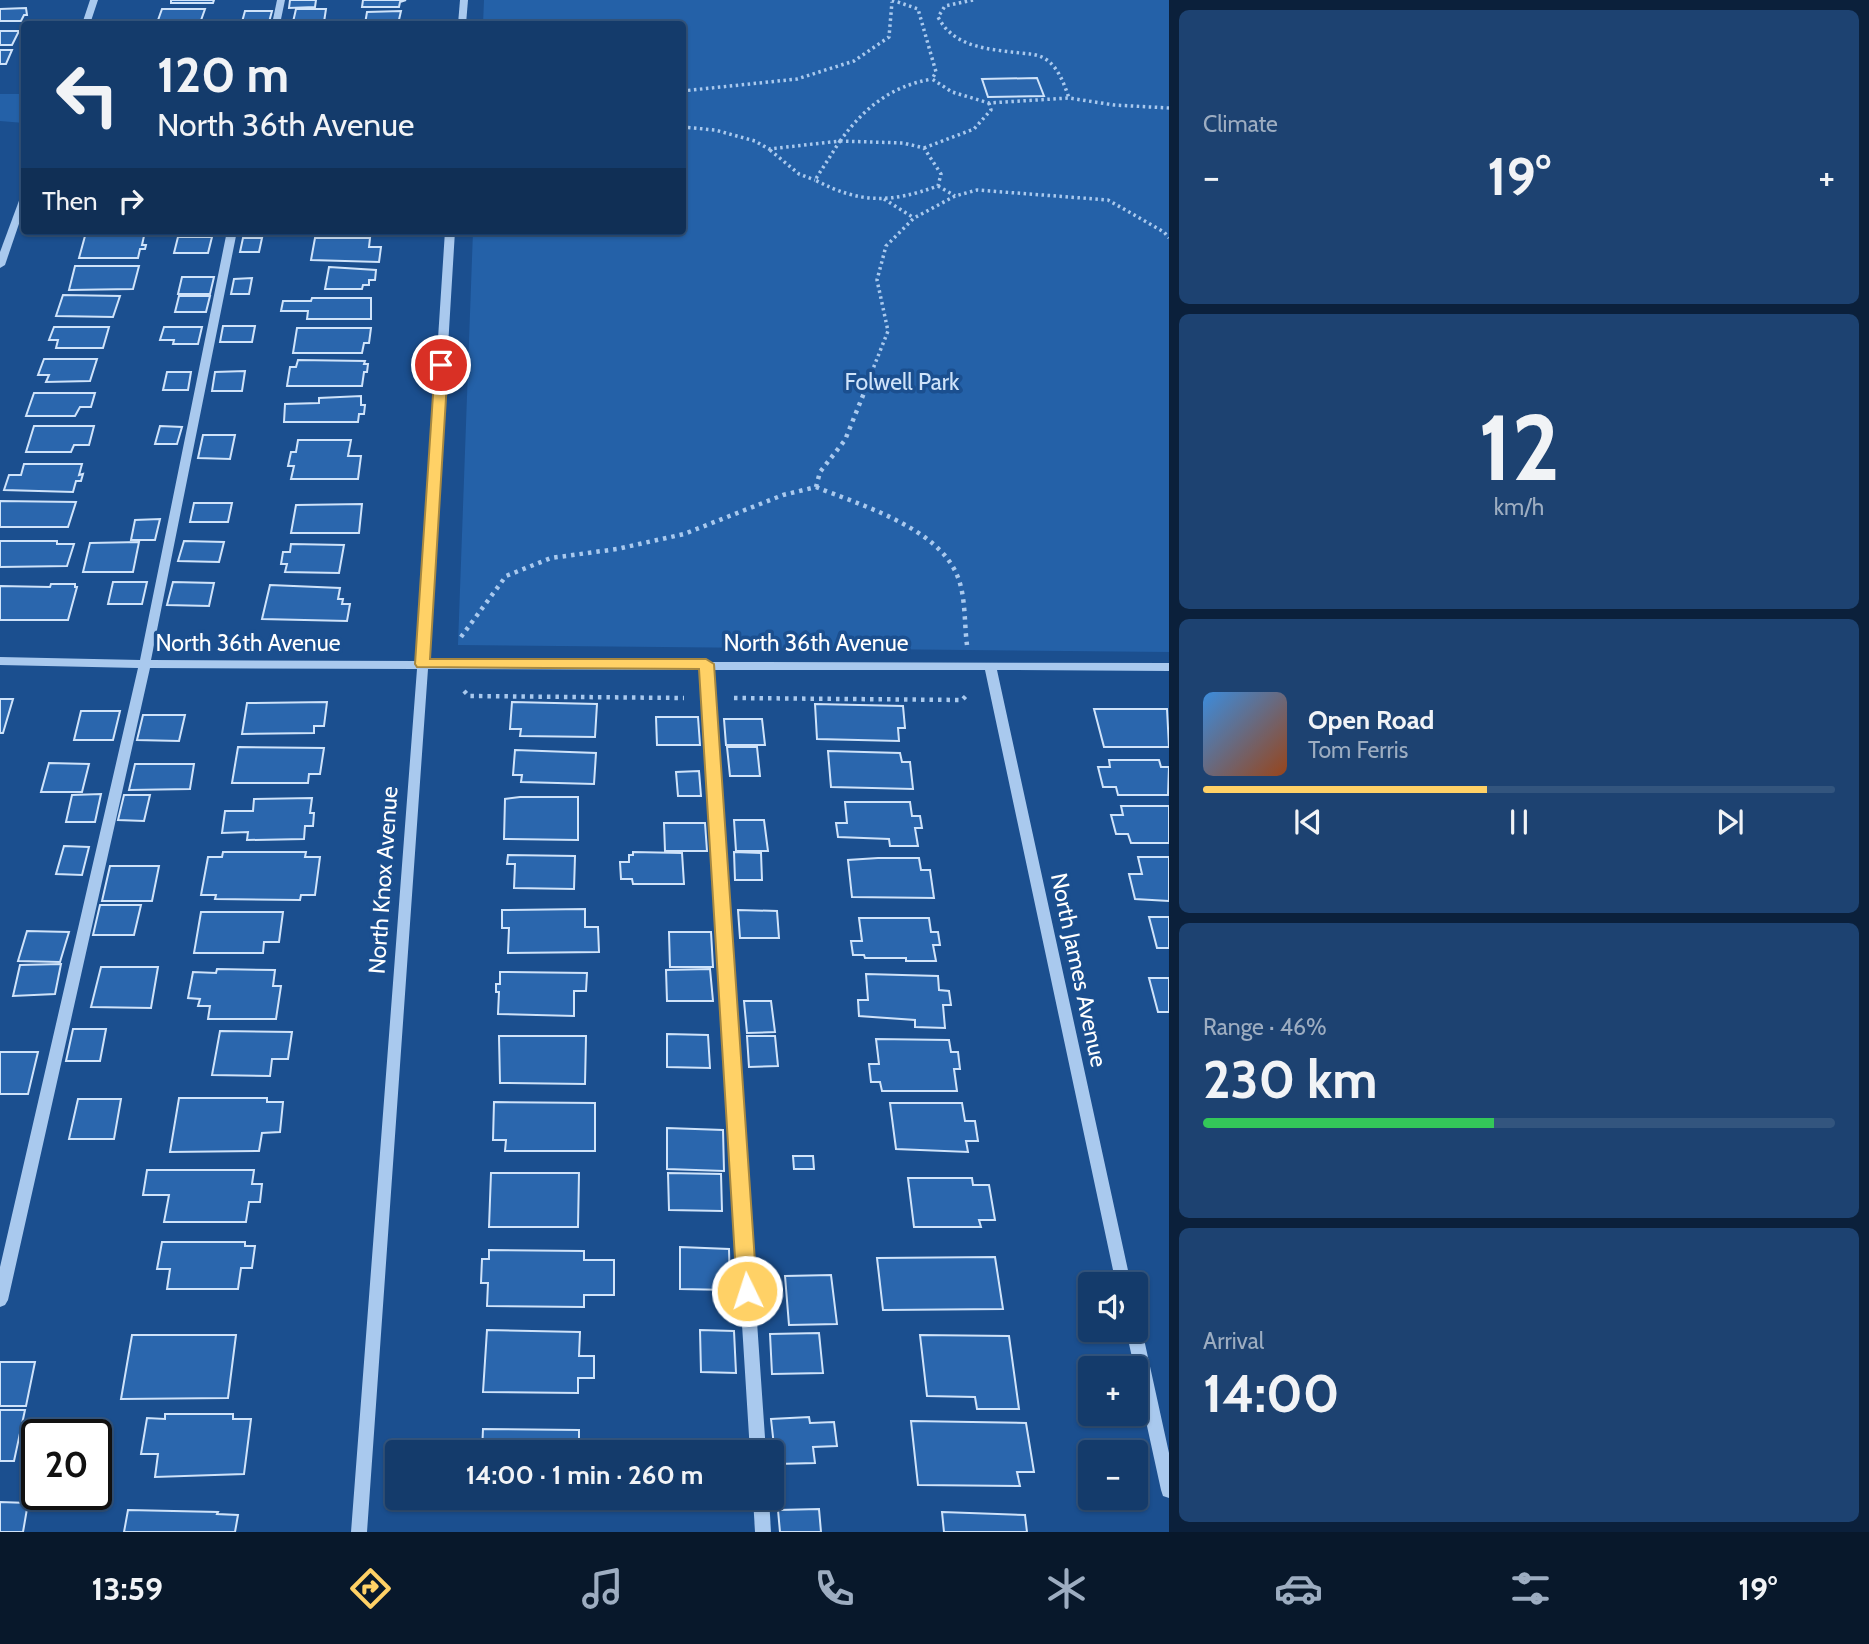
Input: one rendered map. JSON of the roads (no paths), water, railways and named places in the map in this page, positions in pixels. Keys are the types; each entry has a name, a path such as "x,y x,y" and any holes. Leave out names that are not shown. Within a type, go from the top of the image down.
{"street":[{"path":"87,21 94,0"},
{"path":"277,21 281,0"},
{"path":"462,21 464,0"},
{"path":"0,265 21,206"},
{"path":"0,1300 136,707 231,235"},
{"name":"North Knox Avenue","path":"359,1532 422,664 450,235"},
{"name":"North 36th Avenue","path":"0,661 144,664 970,664 1169,667"},
{"path":"706,664 757,1440"},
{"name":"North James Avenue","path":"990,665 1121,1272"},
{"path":"1137,1342 1169,1490"},
{"path":"762,1510 763,1532"}],"park label":[{"name":"Folwell Park","path":"902,382"}]}
